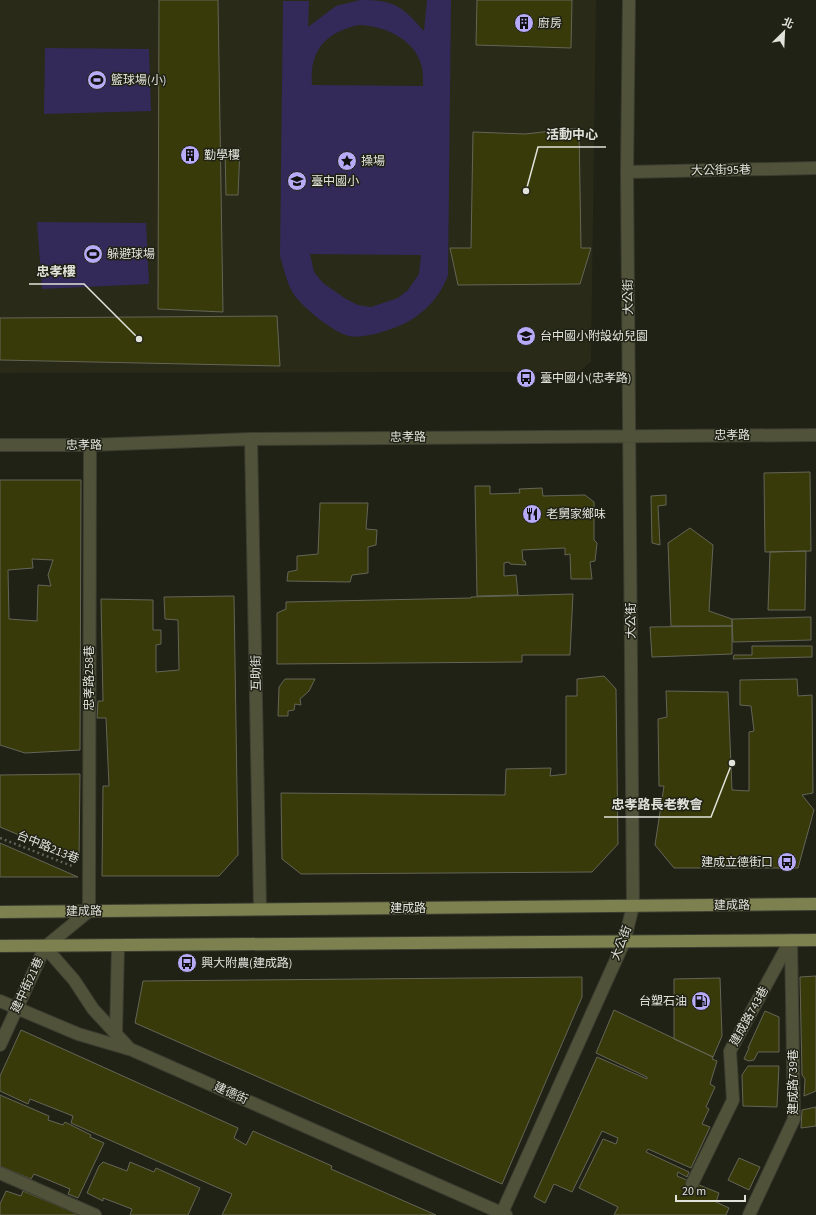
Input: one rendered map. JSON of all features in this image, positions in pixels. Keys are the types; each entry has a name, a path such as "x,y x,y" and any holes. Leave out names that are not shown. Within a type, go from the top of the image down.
{"main road":[{"name":"建成路","path":"0,912 260,908 816,904"},
{"path":"0,946 44,947 816,940"}],"street":[{"name":"大公街","path":"503,1214 624,942 633,906 627,172 629,0"},
{"name":"大公街95巷","path":"627,172 816,168"},
{"name":"忠孝路","path":"0,446 90,445 252,439 630,435 816,435"},
{"name":"互助街","path":"252,439 260,908"},
{"name":"忠孝路258巷","path":"89,911 90,445"},
{"path":"44,947 89,911"},
{"name":"建成路743巷","path":"692,1184 733,1100 730,1051 791,940"},
{"name":"建成路739巷","path":"749,1215 794,1119 791,940"},
{"path":"116,1033 118,946"},
{"name":"建中街21巷","path":"0,1045 44,947"},
{"name":"建德街","path":"44,947 74,980 93,1009 130,1049 503,1214"},
{"path":"0,1001 78,1034 130,1049"},
{"path":"0,1173 95,1215"}],"path":[{"name":"台中路213巷","path":"0,838 89,873"}],"shaded area":[{"name":"臺中國小","path":"0,0 596,0 591,362 579,372 0,373"},
{"name":"操場","path":"360,0 390,3 403,10 424,31 427,0 451,0 448,275 435,299 415,317 393,328 374,334 355,337 342,334 335,330 305,307 295,296 290,287 280,256 283,1 309,1 308,27 336,6","holes":["359,25 389,31 406,42 413,49 422,67 423,86 312,85 313,62 322,44 337,32","310,254 421,255 419,274 408,290 398,298 371,307 358,305 346,299 323,283 314,272"]},
{"name":"籃球場(小)","path":"45,48 149,49 151,111 44,114"},
{"name":"躲避球場","path":"37,222 146,223 149,284 42,289"}],"building":[{"name":"勤學樓","path":"159,0 218,0 223,312 158,309"},
{"name":"廚房","path":"477,0 572,0 571,48 476,45"},
{"path":"579,128 581,248 591,248 580,284 458,285 450,248 471,248 473,132 525,134"},
{"path":"240,148 238,195 226,195 225,150"},
{"path":"277,316 280,366 0,360 0,318"},
{"path":"810,472 811,551 765,552 764,473"},
{"path":"0,480 81,480 80,750 25,753 0,745","holes":["32,559 53,560 48,575 51,586 38,585 37,621 9,619 8,570 33,568"]},
{"path":"475,486 490,486 490,494 520,493 519,489 542,488 543,496 585,495 594,502 594,540 597,543 595,561 590,562 592,579 571,579 570,554 565,555 565,548 522,550 523,561 525,561 526,565 510,564 509,562 504,563 504,576 516,575 518,595 477,596"},
{"path":"666,495 666,505 658,506 660,545 652,543 651,496"},
{"path":"320,503 368,503 366,529 377,530 376,545 368,547 368,573 352,575 350,582 287,581 288,572 297,570 297,556 318,554"},
{"path":"690,528 713,545 709,611 732,619 732,626 671,626 668,543"},
{"path":"806,551 805,610 768,610 770,552"},
{"path":"573,594 570,655 522,655 522,662 277,664 277,613 286,609 286,602"},
{"path":"234,596 238,855 219,876 102,876 103,786 109,786 106,718 97,718 98,701 103,701 101,599 153,600 153,630 161,630 161,644 156,645 156,672 179,670 178,620 165,619 164,597"},
{"path":"811,617 811,640 733,642 732,619"},
{"path":"732,626 732,654 652,657 650,627"},
{"path":"752,646 812,646 812,657 733,659 734,655 752,655"},
{"path":"604,676 616,689 618,844 592,872 301,874 282,859 281,793 505,795 506,769 551,768 550,776 566,774 566,696 577,696 577,679"},
{"path":"285,679 315,679 309,691 300,699 301,705 295,704 294,710 288,711 288,716 278,716 279,687"},
{"path":"797,679 798,696 812,695 813,793 802,795 814,810 798,868 674,868 655,845 664,786 659,786 658,719 667,717 666,691 728,692 732,790 749,791 749,732 754,731 751,706 740,705 740,680"},
{"path":"80,774 79,860 0,827 0,775"},
{"path":"0,843 78,877 0,877"},
{"path":"816,976 816,1091 804,1096 805,1079 802,1075 800,977"},
{"path":"582,977 582,997 502,1184 135,1023 143,981"},
{"path":"720,978 722,1036 713,1057 674,1039 674,979"},
{"path":"614,1010 713,1057 712,1059 717,1061 710,1084 715,1087 706,1107 709,1109 702,1124 710,1127 691,1168 648,1149 646,1152 689,1172 687,1177 678,1172 677,1176 719,1193 716,1202 729,1208 726,1215 614,1215 618,1207 579,1188 603,1139 616,1144 618,1138 602,1131 572,1192 554,1184 545,1203 534,1197 597,1057 647,1079 647,1077 596,1053"},
{"path":"765,1011 779,1017 779,1052 758,1052 754,1060 749,1061 744,1059"},
{"path":"21,1030 238,1128 234,1138 246,1145 253,1131 332,1166 331,1169 436,1215 222,1215 232,1194 71,1123 73,1116 30,1099 28,1104 0,1091 0,1076"},
{"path":"748,1066 779,1066 777,1107 743,1106 742,1075"},
{"path":"0,1095 49,1116 48,1120 63,1125 65,1122 91,1135 90,1137 104,1143 78,1198 68,1194 70,1189 34,1174 31,1179 0,1166"},
{"path":"816,1107 816,1126 801,1128 802,1110"},
{"path":"739,1158 760,1167 749,1190 728,1180"},
{"path":"103,1162 127,1171 130,1162 154,1172 156,1168 200,1188 188,1215 130,1215 132,1209 103,1198 103,1201 87,1193 99,1166"},
{"path":"6,1191 21,1196 23,1191 80,1215 0,1215 0,1204"}],"place":[{"name":"廚房","path":"524,23"},
{"name":"籃球場(小)","path":"97,80"},
{"name":"勤學樓","path":"190,155"},
{"name":"操場","path":"347,161"},
{"name":"臺中國小","path":"297,181"},
{"name":"活動中心","path":"526,191"},
{"name":"躲避球場","path":"93,254"},
{"name":"台中國小附設幼兒園","path":"526,336"},
{"name":"忠孝樓","path":"139,339"},
{"name":"臺中國小(忠孝路)","path":"526,378"},
{"name":"老舅家鄉味","path":"532,514"},
{"name":"忠孝路長老教會","path":"732,763"},
{"name":"建成立德街口","path":"787,862"},
{"name":"興大附農(建成路)","path":"187,963"},
{"name":"台塑石油","path":"701,1001"}]}
